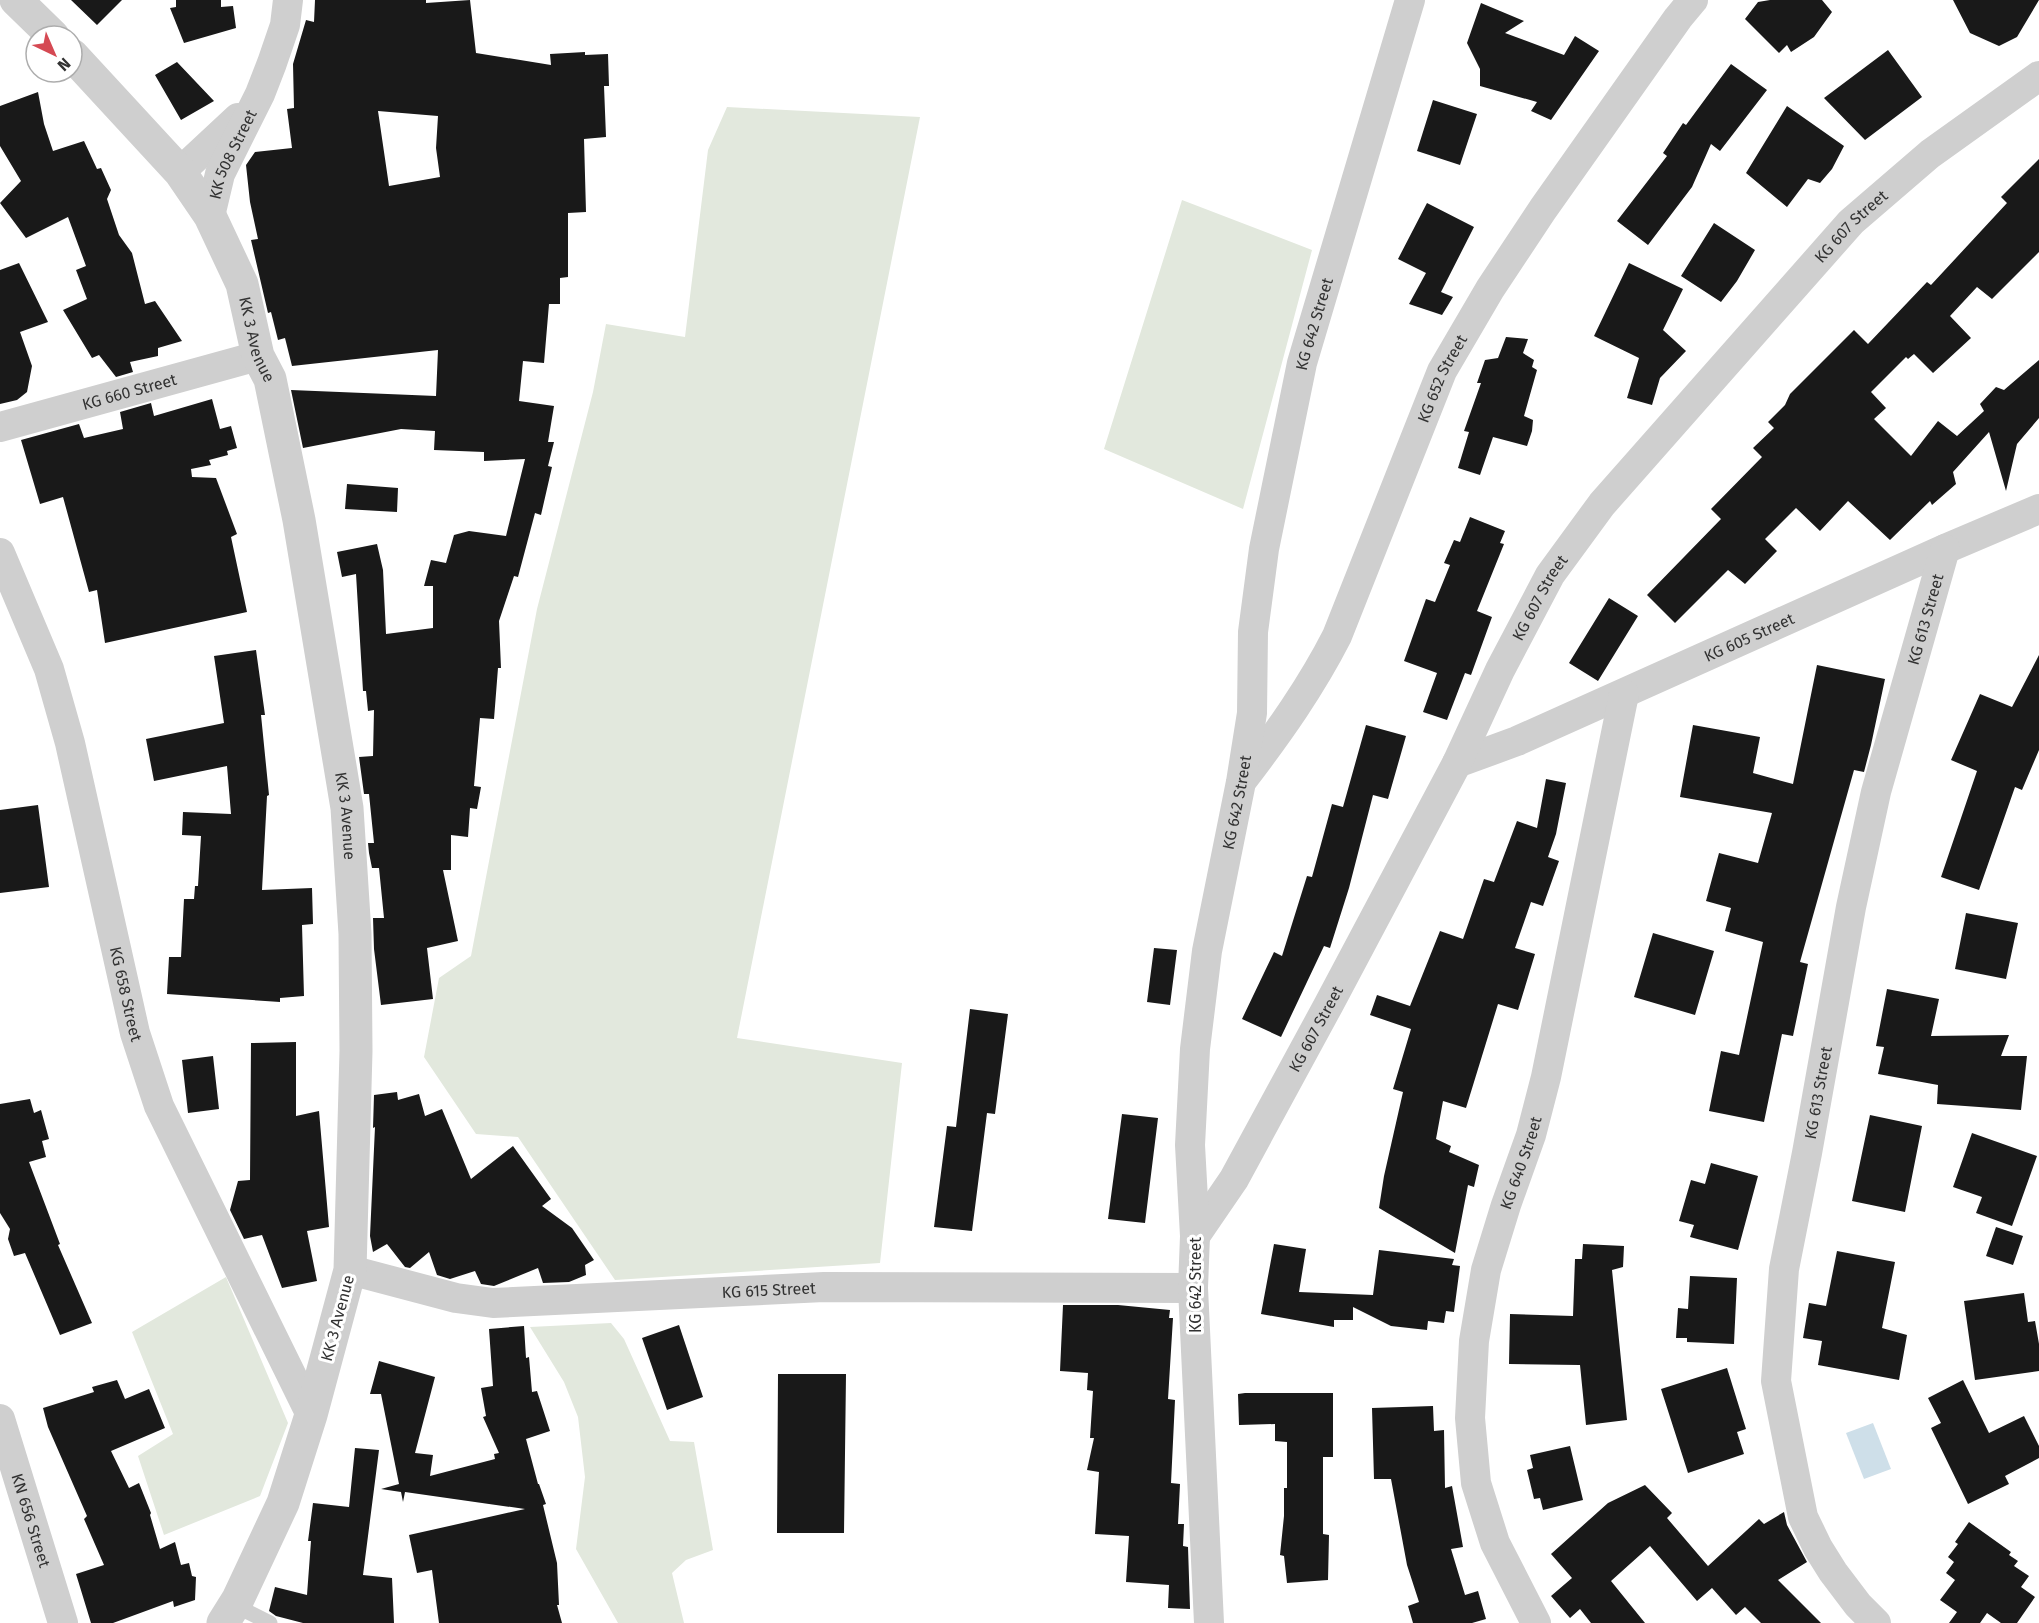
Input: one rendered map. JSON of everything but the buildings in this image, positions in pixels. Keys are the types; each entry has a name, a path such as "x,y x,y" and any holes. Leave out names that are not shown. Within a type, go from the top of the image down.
{"street":[{"path":"16,0 41,24"},
{"name":"KK 508 Street","path":"210,216 220,174 260,94 285,25 288,0"},
{"name":"KG 642 Street","path":"1209,1623 1193,1288 1195,1236 1190,1145 1195,1049 1207,951 1241,782 1252,713 1253,632 1264,549 1302,363 1410,0"},
{"name":"KG 652 Street","path":"1241,782 1287,721 1337,636 1448,361 1490,289 1543,209 1693,0"},
{"name":"KK 3 Avenue","path":"84,68 180,172 210,216 242,284 258,356 270,379 299,520 347,808 355,946 356,1051 350,1270 312,1414 283,1503 228,1614"},
{"name":"KG 607 Street","path":"1195,1236 1234,1179 1457,763 1500,670 1550,575 1602,504 1851,222 1930,154 2039,76"},
{"name":"KK 508 Street","path":"180,172 228,129 260,94"},
{"name":"KG 660 Street","path":"0,427 258,356"},
{"name":"KG 605 Street","path":"1457,763 1517,741 2039,509"},
{"name":"KG 613 Street","path":"1876,1623 1858,1605 1833,1572 1803,1517 1776,1381 1784,1269 1851,907 1876,792 1945,549"},
{"name":"KG 658 Street","path":"0,553 49,669 70,743 135,1033 159,1106 312,1414"},
{"name":"KG 640 Street","path":"1536,1623 1495,1543 1476,1483 1470,1418 1474,1341 1486,1270 1531,1135 1546,1077 1624,694"},
{"name":"KG 615 Street","path":"350,1270 456,1298 493,1303 824,1287 1193,1288"},
{"name":"KN 656 Street","path":"0,1419 63,1623"}],"lane":[{"path":"228,1614 270,1623"}],"shaded area":[{"path":"727,107 920,117 737,1038 902,1063 880,1263 615,1280 518,1137 476,1134 424,1057 439,978 471,956 537,609 593,392 606,324 685,337 708,150"},
{"path":"1182,200 1312,250 1243,509 1104,449"},
{"path":"226,1277 288,1423 260,1496 164,1535 138,1456 173,1434 132,1332"},
{"path":"611,1323 624,1339 670,1441 694,1442 713,1550 686,1560 672,1573 684,1623 618,1623 576,1549 585,1477 578,1417 564,1382 530,1327"},
{"path":"1873,1423 1891,1469 1864,1479 1846,1433"}]}
